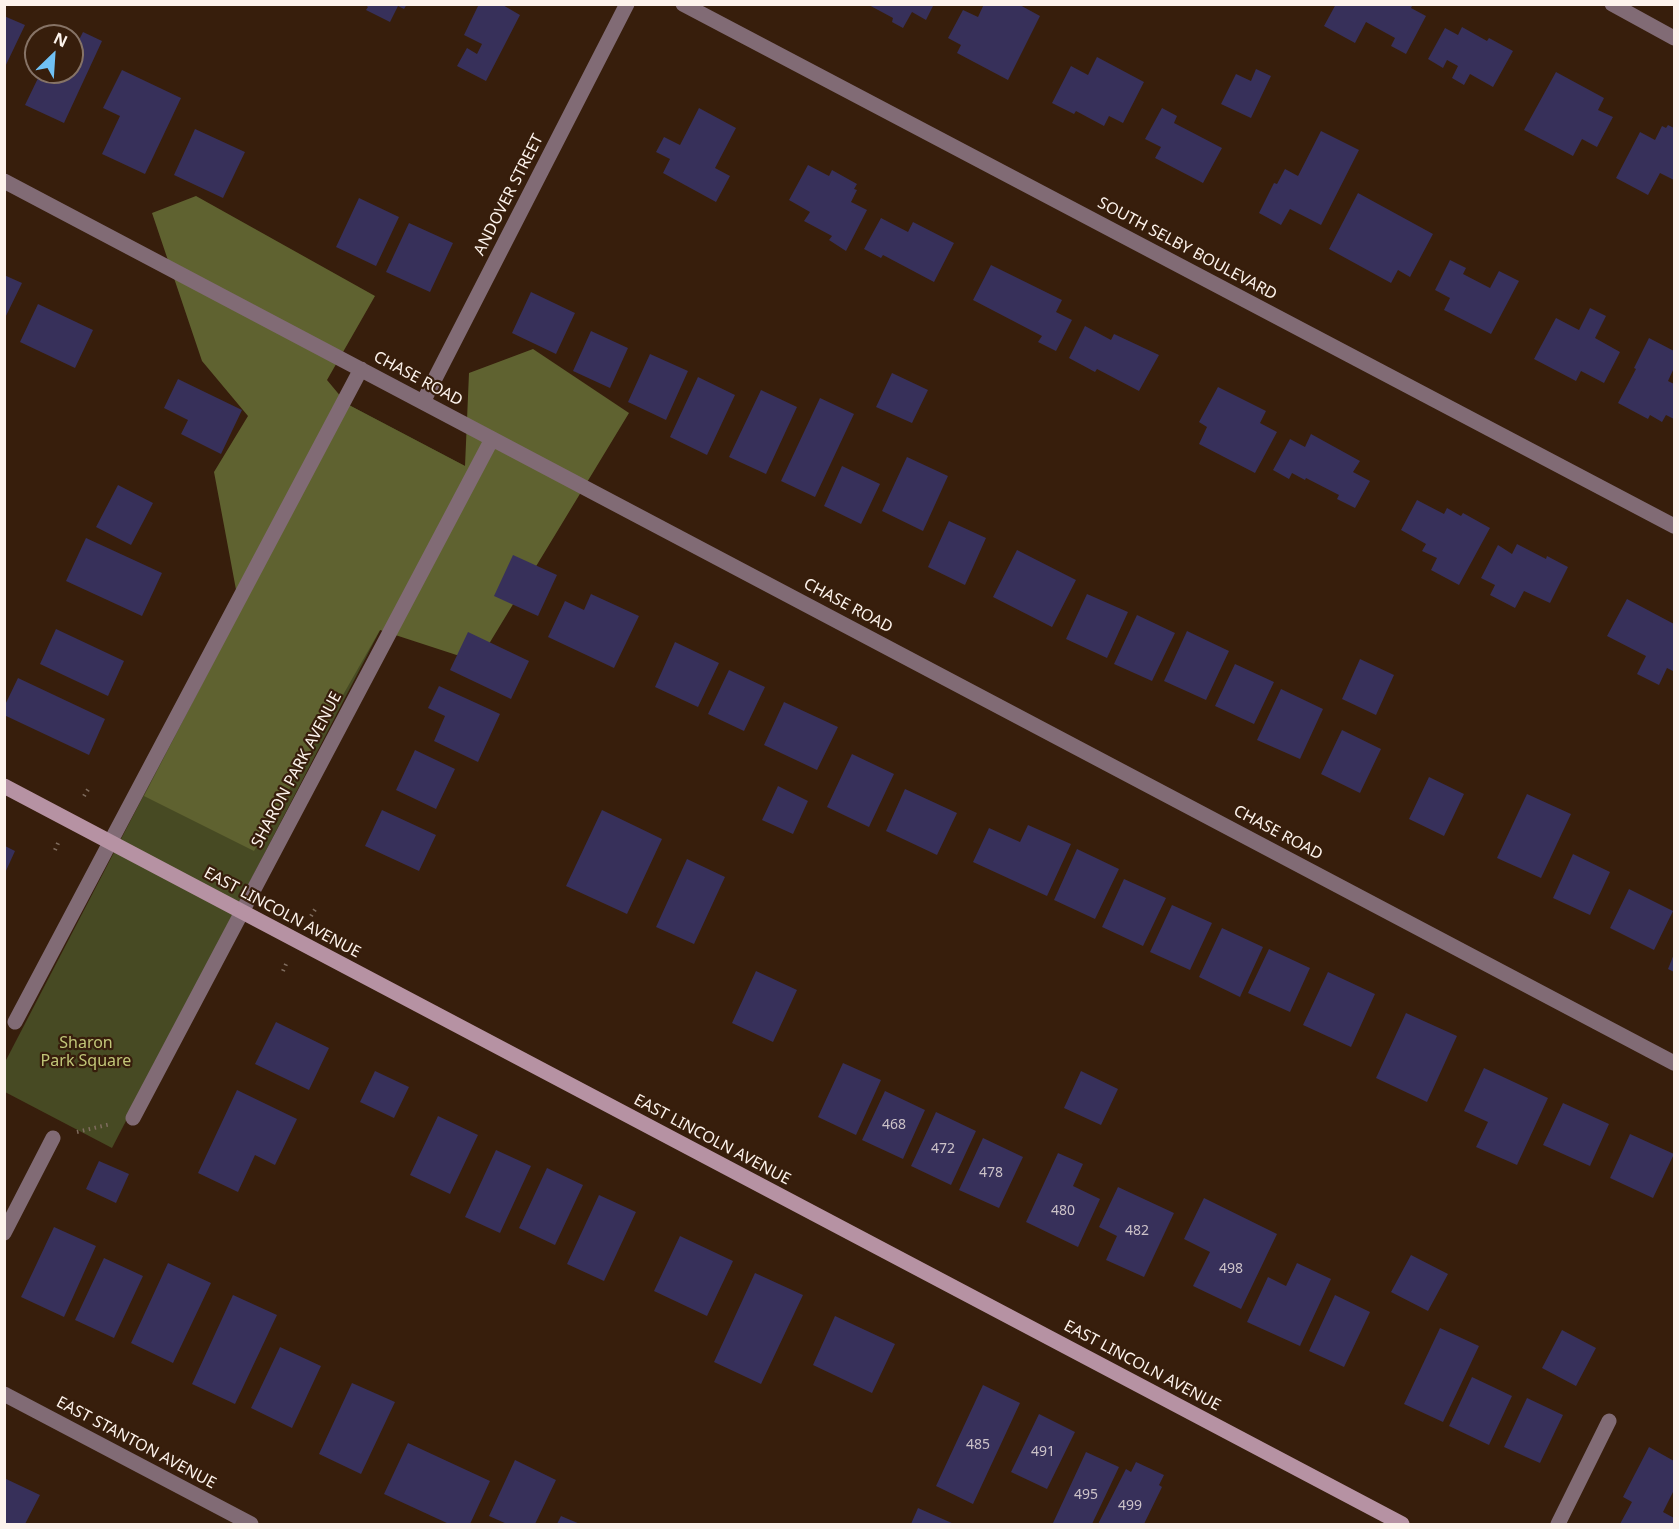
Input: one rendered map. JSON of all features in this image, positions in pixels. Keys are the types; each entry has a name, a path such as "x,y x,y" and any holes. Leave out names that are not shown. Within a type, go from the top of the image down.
{"main road":[{"name":"EAST LINCOLN AVENUE","path":"4,786 1402,1524"}],"street":[{"name":"ANDOVER STREET","path":"423,402 627,4"},
{"name":"SOUTH SELBY BOULEVARD","path":"683,4 1674,525"},
{"path":"1612,4 1674,38"},
{"name":"CHASE ROAD","path":"4,181 1674,1063"},
{"path":"15,1022 361,369"},
{"name":"SHARON PARK AVENUE","path":"133,1118 492,438"},
{"path":"4,1233 53,1138"},
{"name":"EAST STANTON AVENUE","path":"4,1394 251,1524"},
{"path":"1558,1524 1609,1421"}],"path":[{"path":"84,796 89,788"},
{"path":"311,916 315,908"},
{"path":"283,971 287,962"},
{"path":"53,1138 133,1118"}],"green space":[{"path":"196,196 375,296 327,380 347,404 465,466 469,373 533,349 629,413 478,662 380,630 254,851 144,796 240,611 214,472 248,416 202,361 152,213"},
{"name":"Sharon Park Square","path":"347,404 465,466 112,1148 5,1092 4,1064"}],"building":[{"path":"364,4 407,4 404,9 398,6 390,22 366,10 368,7"},
{"path":"479,4 501,4 520,15 486,81 457,66 467,48 477,54 482,44 464,35"},
{"path":"867,4 934,4 926,20 912,12 903,28 892,22 893,18"},
{"path":"984,4 1018,4 1040,16 1008,80 957,53 961,45 948,38 963,10 978,17"},
{"path":"1336,4 1413,4 1411,8 1426,16 1406,54 1391,46 1395,38 1366,22 1355,43 1324,26"},
{"path":"4,16 24,25 24,27 4,69"},
{"path":"1462,27 1487,41 1489,38 1513,51 1493,87 1470,74 1464,85 1452,78 1458,66 1447,60 1443,68 1428,59 1445,28 1458,35"},
{"path":"84,32 102,41 84,80"},
{"path":"1097,57 1144,82 1123,123 1109,116 1104,126 1076,111 1074,114 1052,103 1071,66 1088,75"},
{"path":"1256,69 1271,76 1251,118 1221,104 1236,74 1251,81"},
{"path":"122,70 181,98 145,174 102,154 120,116 103,108"},
{"path":"1556,72 1604,98 1598,110 1613,117 1597,147 1582,139 1573,156 1524,130"},
{"path":"35,84 82,84 64,123 25,105"},
{"path":"699,108 736,128 715,168 730,176 716,202 663,173 670,159 656,152 664,137 680,145"},
{"path":"1162,108 1177,116 1174,123 1222,148 1203,183 1155,158 1161,147 1145,139"},
{"path":"1668,125 1674,128 1674,180 1660,173 1648,195 1616,178 1640,132 1655,140 1662,126 1666,128"},
{"path":"195,129 245,152 223,198 174,175"},
{"path":"1321,131 1359,150 1321,225 1290,209 1281,225 1259,213 1274,183 1277,184 1285,169 1298,176"},
{"path":"808,165 829,176 832,170 857,184 854,189 857,190 851,202 867,210 846,251 829,240 832,236 804,221 810,212 789,200"},
{"path":"1358,193 1433,234 1410,277 1398,270 1391,283 1329,249"},
{"path":"359,198 399,217 376,266 336,247"},
{"path":"881,218 908,232 913,222 954,243 934,282 883,255 881,258 864,249"},
{"path":"409,223 453,243 430,292 386,272"},
{"path":"1450,260 1466,268 1463,274 1490,288 1499,271 1519,281 1491,334 1444,310 1450,298 1435,290"},
{"path":"991,265 1062,300 1056,312 1072,320 1056,351 1038,342 1042,336 973,300"},
{"path":"4,275 22,283 4,320"},
{"path":"531,292 575,313 556,354 512,333"},
{"path":"38,304 93,330 75,368 20,342"},
{"path":"1590,308 1606,316 1595,338 1620,352 1604,383 1581,371 1576,381 1534,359 1556,318 1579,330"},
{"path":"1085,326 1111,340 1114,334 1159,355 1139,391 1097,369 1095,372 1069,358"},
{"path":"591,331 628,348 610,388 573,371"},
{"path":"1649,338 1674,351 1674,368 1668,381 1674,384 1674,419 1666,415 1662,422 1650,415 1648,419 1618,403"},
{"path":"650,354 688,371 666,420 628,402"},
{"path":"892,373 928,390 912,423 876,407"},
{"path":"698,377 735,395 707,455 670,437"},
{"path":"178,379 242,410 221,454 181,434 188,420 164,408"},
{"path":"1218,387 1266,411 1260,423 1277,432 1255,473 1199,444 1207,427 1199,422"},
{"path":"761,390 797,407 766,474 729,457"},
{"path":"820,398 854,414 815,497 781,481"},
{"path":"1311,434 1360,461 1353,472 1370,481 1355,508 1337,499 1339,495 1306,478 1305,480 1292,473 1289,479 1273,470 1290,439 1305,447"},
{"path":"907,457 948,476 923,531 882,511"},
{"path":"842,466 880,484 861,524 824,506"},
{"path":"118,485 153,503 131,545 96,527"},
{"path":"1417,500 1444,514 1447,508 1461,516 1463,513 1490,528 1459,585 1431,570 1437,558 1422,551 1426,544 1401,530"},
{"path":"949,521 986,538 965,585 928,567"},
{"path":"86,538 162,573 142,616 66,581"},
{"path":"1517,544 1568,567 1550,603 1524,591 1515,608 1490,595 1495,585 1481,578 1498,545 1512,554"},
{"path":"1017,550 1076,580 1052,627 993,597"},
{"path":"513,555 557,575 538,616 494,596"},
{"path":"591,594 639,616 614,668 548,637 565,601 584,610"},
{"path":"1087,594 1128,612 1107,658 1066,639"},
{"path":"1627,599 1674,624 1674,668 1673,671 1667,668 1659,685 1637,674 1646,656 1607,636"},
{"path":"1137,615 1175,633 1152,681 1114,664"},
{"path":"56,629 124,661 108,696 40,664"},
{"path":"1187,631 1229,651 1206,700 1164,681"},
{"path":"468,632 529,661 511,699 450,670"},
{"path":"675,642 719,663 698,707 655,687"},
{"path":"1360,659 1394,675 1376,715 1342,699"},
{"path":"1235,664 1274,682 1254,724 1215,706"},
{"path":"729,670 765,687 744,731 708,714"},
{"path":"18,678 105,719 89,755 4,715 4,707"},
{"path":"439,686 500,714 478,762 434,741 445,716 428,708"},
{"path":"1281,689 1323,709 1300,759 1257,740"},
{"path":"784,702 838,727 817,770 764,745"},
{"path":"1342,730 1381,749 1360,793 1321,774"},
{"path":"415,750 455,769 436,809 396,790"},
{"path":"852,754 894,774 869,827 827,807"},
{"path":"1429,777 1464,794 1444,836 1409,819"},
{"path":"778,786 808,801 793,834 762,820"},
{"path":"905,789 957,813 937,855 886,831"},
{"path":"1527,794 1571,814 1541,878 1497,858"},
{"path":"382,810 436,835 419,871 365,846"},
{"path":"602,810 662,839 627,914 566,886"},
{"path":"1028,825 1071,844 1047,896 973,862 989,828 1020,842"},
{"path":"5,846 15,851 5,873"},
{"path":"1077,849 1119,869 1095,919 1054,900"},
{"path":"1573,854 1610,872 1590,915 1553,898"},
{"path":"687,859 725,877 694,944 656,927"},
{"path":"1124,879 1166,898 1143,946 1102,927"},
{"path":"1629,889 1673,911 1654,950 1610,928"},
{"path":"1172,905 1212,923 1190,970 1150,952"},
{"path":"1222,928 1263,947 1240,997 1199,977"},
{"path":"1269,949 1310,968 1290,1012 1248,993"},
{"path":"1674,954 1674,972 1668,969"},
{"path":"756,971 797,990 773,1042 732,1023"},
{"path":"1328,972 1375,994 1351,1047 1303,1025"},
{"path":"1406,1013 1457,1036 1427,1102 1376,1078"},
{"path":"276,1022 329,1048 309,1090 255,1064"},
{"path":"843,1063 881,1080 856,1135 818,1117"},
{"path":"1484,1068 1548,1098 1517,1165 1476,1147 1488,1122 1464,1111"},
{"path":"375,1071 409,1087 394,1118 360,1102"},
{"path":"1081,1071 1118,1089 1101,1125 1064,1108"},
{"path":"237,1090 297,1119 275,1165 255,1155 238,1192 198,1173"},
{"path":"885,1091 925,1110 903,1159 862,1140"},
{"path":"1563,1103 1609,1124 1590,1166 1543,1145"},
{"path":"936,1112 976,1131 951,1185 911,1166"},
{"path":"438,1116 478,1135 450,1194 410,1175"},
{"path":"1630,1134 1674,1154 1653,1198 1610,1178"},
{"path":"983,1138 1023,1157 999,1208 959,1190"},
{"path":"496,1150 531,1166 500,1233 465,1217"},
{"path":"1058,1153 1083,1164 1073,1186 1100,1199 1078,1247 1026,1222"},
{"path":"99,1161 129,1174 116,1203 86,1189"},
{"path":"547,1168 583,1185 555,1245 519,1228"},
{"path":"1118,1187 1174,1213 1144,1277 1106,1260 1117,1236 1099,1227"},
{"path":"599,1195 636,1212 604,1281 567,1264"},
{"path":"1204,1198 1277,1234 1241,1309 1193,1286 1210,1252 1184,1239"},
{"path":"54,1227 96,1246 64,1317 21,1297"},
{"path":"680,1236 733,1261 707,1316 654,1291"},
{"path":"1411,1255 1448,1274 1428,1311 1391,1292"},
{"path":"104,1258 143,1276 114,1338 75,1320"},
{"path":"168,1263 211,1283 173,1363 131,1343"},
{"path":"1297,1263 1331,1279 1300,1346 1247,1322 1268,1277 1286,1286"},
{"path":"755,1273 803,1295 761,1384 714,1362"},
{"path":"233,1295 277,1315 235,1404 192,1384"},
{"path":"1335,1295 1370,1312 1344,1367 1309,1351"},
{"path":"835,1316 895,1344 872,1393 813,1365"},
{"path":"1440,1328 1479,1346 1443,1422 1404,1404"},
{"path":"1562,1330 1596,1348 1576,1386 1542,1368"},
{"path":"280,1347 321,1366 292,1428 251,1408"},
{"path":"1472,1377 1512,1396 1489,1445 1449,1426"},
{"path":"352,1383 395,1402 361,1474 319,1454"},
{"path":"983,1385 1020,1403 973,1504 936,1486"},
{"path":"1527,1398 1563,1415 1540,1463 1504,1447"},
{"path":"1039,1414 1075,1432 1047,1489 1011,1472"},
{"path":"408,1443 490,1481 470,1524 449,1524 384,1494"},
{"path":"1649,1447 1674,1461 1674,1490 1663,1512 1674,1518 1674,1524 1620,1524 1632,1502 1623,1497"},
{"path":"1086,1452 1119,1467 1092,1524 1055,1524 1053,1523"},
{"path":"515,1460 556,1480 535,1524 507,1524 489,1516"},
{"path":"1136,1462 1164,1475 1159,1485 1162,1487 1144,1524 1098,1524 1126,1469 1131,1472"},
{"path":"4,1478 40,1495 25,1524 4,1524"},
{"path":"918,1508 954,1524 911,1524"},
{"path":"561,1516 580,1524 557,1524"}]}
